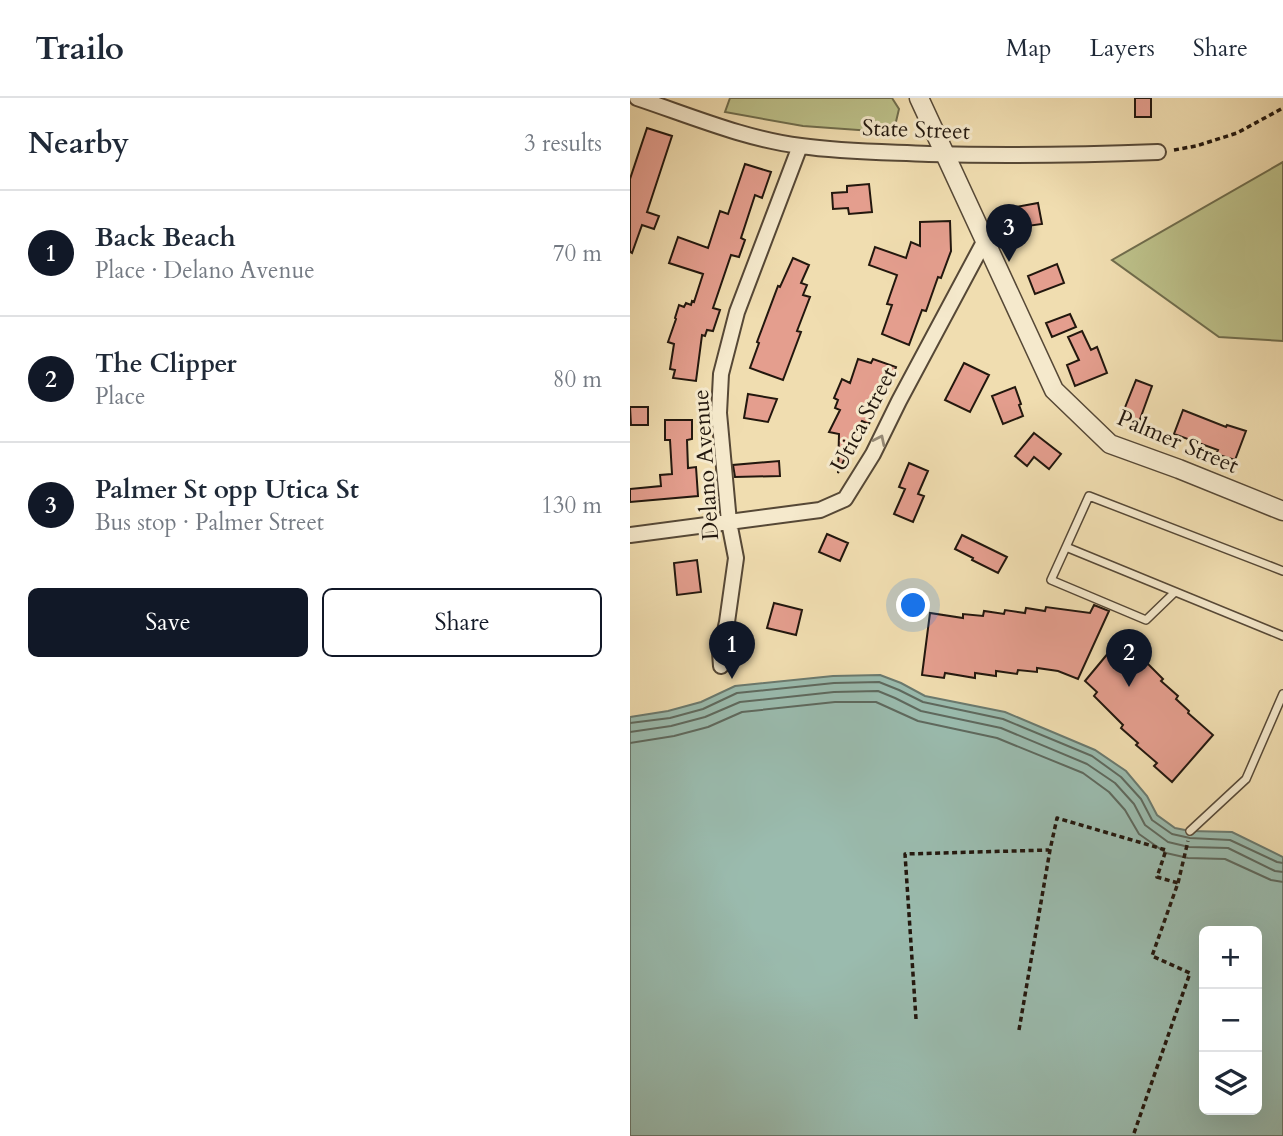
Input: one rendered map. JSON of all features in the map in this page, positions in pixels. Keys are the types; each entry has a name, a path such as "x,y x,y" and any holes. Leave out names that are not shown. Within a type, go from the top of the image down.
{"street":[{"name":"State Street","path":"637,98 744,134 800,146 944,154 1072,155 1158,152"},
{"name":"Palmer Street","path":"919,98 1054,390 1110,444 1283,511"},
{"name":"Delano Avenue","path":"721,666 720,652 736,558 729,522 719,413 721,374 737,312 800,146"},
{"name":"Utica Street","path":"630,535 820,510 845,499 873,454 985,240"}],"lane":[{"path":"1175,592 1146,620 1051,580 1088,496 1283,572"},
{"path":"1066,547 1283,636"},
{"path":"1190,831 1246,779 1283,694"}],"path":[{"path":"1158,152 1196,146 1237,133 1283,108"},
{"path":"1019,1030 1057,818 1166,850 1157,877 1178,883"},
{"path":"1133,1136 1190,972 1152,956 1178,883 1190,831"},
{"path":"916,1019 905,855 1050,850"}],"green space":[{"path":"730,98 892,98 899,109 895,126 886,132 803,126 725,112"},
{"path":"1283,162 1283,341 1219,337 1112,260"}],"water":[{"path":"880,675 925,696 1005,712 1095,750 1126,771 1147,796 1157,815 1175,828 1232,832 1283,857 1283,1136 630,1136 630,717 701,702 735,686 833,676"}],"building":[{"path":"1135,98 1151,98 1151,117 1135,117"},
{"path":"647,128 672,136 647,212 659,216 654,229 642,225 632,253 630,179"},
{"path":"745,164 771,172 762,198 755,195 741,238 745,240 739,257 731,255 713,308 720,310 713,331 707,330 705,336 702,335 696,381 673,378 675,370 670,369 674,344 668,342 679,305 684,307 686,303 691,305 692,301 694,302 703,274 669,263 678,237 708,248 720,211 728,214"},
{"path":"869,184 872,212 849,214 848,208 833,209 832,193 847,192 847,186"},
{"path":"1038,203 1042,224 1013,228 1010,208"},
{"path":"950,221 951,251 926,311 922,310 909,345 882,334 892,305 887,304 897,275 869,265 875,247 906,258 911,242 920,246 920,222"},
{"path":"793,258 809,265 801,283 807,285 803,295 810,297 797,331 801,332 783,380 750,368 778,286 780,287"},
{"path":"1057,264 1064,283 1035,294 1028,276"},
{"path":"1070,314 1076,327 1052,337 1046,323"},
{"path":"1082,331 1091,350 1097,347 1107,373 1075,386 1067,365 1079,360 1068,337"},
{"path":"858,359 871,363 873,359 896,367 886,394 883,393 869,424 862,421 838,473 839,434 829,432 840,410 835,408 838,400 834,398 842,379 850,383"},
{"path":"964,363 989,375 970,412 945,400"},
{"path":"1136,380 1152,386 1139,422 1122,415"},
{"path":"1015,387 1023,416 1003,424 992,396"},
{"path":"748,394 777,399 768,422 744,418"},
{"path":"630,407 648,407 648,425 631,425"},
{"path":"1183,410 1226,427 1227,425 1246,431 1235,460 1216,454 1218,450 1174,434"},
{"path":"665,420 692,420 692,439 687,440 688,468 696,467 698,496 630,502 630,489 661,486 660,475 672,474 670,440 665,440"},
{"path":"1034,433 1061,454 1049,469 1034,457 1027,466 1015,456"},
{"path":"779,461 780,476 735,477 733,465"},
{"path":"909,463 928,471 918,494 924,496 913,522 894,514 905,489 899,487"},
{"path":"827,534 848,543 840,561 819,552"},
{"path":"962,535 1007,557 998,573 955,549"},
{"path":"697,560 701,592 677,595 674,563"},
{"path":"774,603 802,610 796,635 767,628"},
{"path":"1094,605 1109,611 1078,679 1058,671 1037,668 1037,672 1018,670 1017,674 996,671 996,676 975,673 975,678 945,673 944,678 922,675 930,613 963,618 963,614 983,616 984,611 1025,613 1026,608 1045,611 1046,607 1090,613"},
{"path":"1124,634 1137,646 1134,650 1163,679 1161,681 1178,696 1176,699 1188,713 1213,735 1172,782 1154,766 1157,763 1121,728 1123,725 1094,696 1097,692 1085,681"}],"place":[{"name":"Palmer St opp Utica St","path":"1009,262"},
{"name":"Back Beach","path":"732,679"},
{"name":"The Clipper","path":"1129,687"}]}
